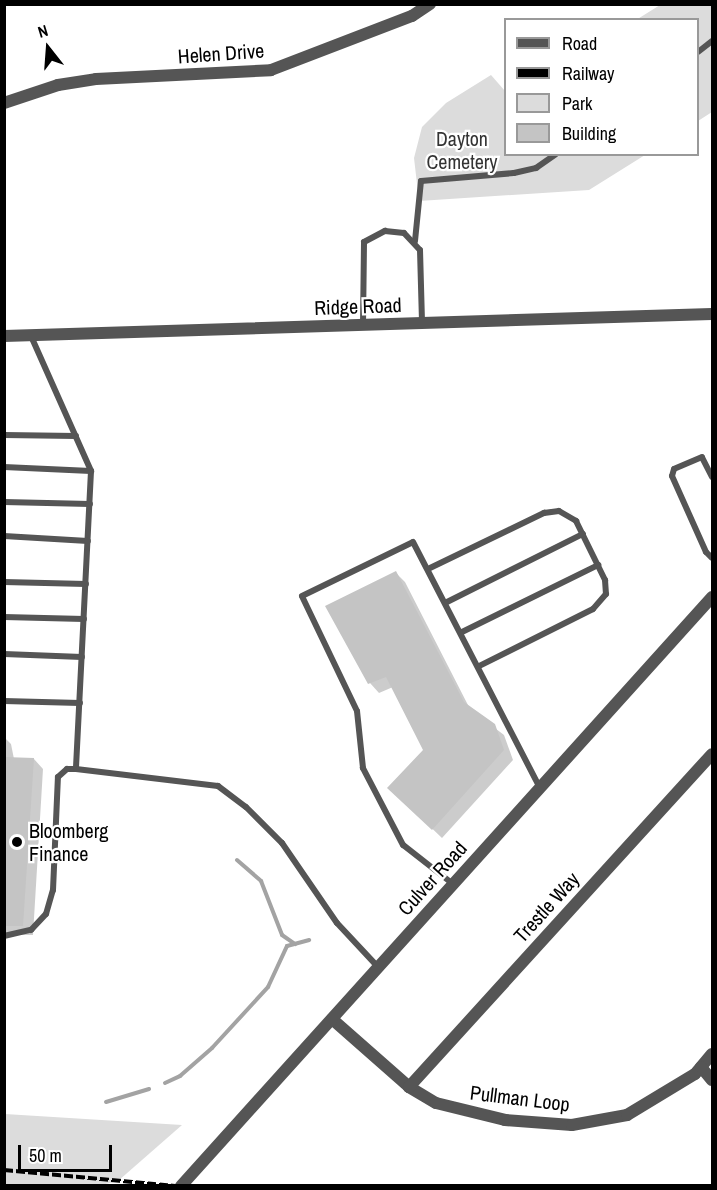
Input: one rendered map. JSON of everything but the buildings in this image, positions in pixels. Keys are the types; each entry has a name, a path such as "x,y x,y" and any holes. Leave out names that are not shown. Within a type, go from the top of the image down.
{"street":[{"name":"Helen Drive","path":"4,103 58,85 96,79 271,70 412,16 430,4"},
{"name":"Ridge Road","path":"4,336 712,314"},
{"name":"Culver Road","path":"181,1185 712,597"},
{"name":"Trestle Way","path":"408,1087 712,754"},
{"name":"Pullman Loop","path":"332,1019 408,1087 436,1103 472,1115 572,1125 627,1115 654,1102 701,1067 712,1054"},
{"path":"701,1067 712,1080"}],"lane":[{"path":"699,51 712,41"},
{"path":"422,323 421,265 415,241 421,181 514,173 536,168 553,156"},
{"path":"363,325 363,242 376,234 395,231 415,241"},
{"path":"31,336 91,471 76,769"},
{"path":"4,435 76,436"},
{"path":"712,477 702,458 674,469 672,476 706,552 712,558"},
{"path":"4,467 91,471"},
{"path":"4,502 90,504"},
{"path":"430,568 544,513 559,511 576,521 583,534 598,565 606,594 593,609 479,666"},
{"path":"447,602 583,534"},
{"path":"4,536 88,541"},
{"path":"453,884 403,845 363,768 357,711 302,596 413,542 430,568 540,788"},
{"path":"462,632 598,565"},
{"path":"4,582 86,584"},
{"path":"4,617 84,619"},
{"path":"4,654 82,657"},
{"path":"4,700 80,703"},
{"path":"4,936 31,930 46,914 53,891 58,777 67,769 76,769 218,786 246,807 282,843 337,923 378,968"}],"green space":[{"path":"660,5 712,5 712,112 699,120 699,18 639,18"},
{"name":"Dayton Cemetery","path":"491,75 504,90 504,156 643,156 589,190 419,201 414,158 422,127 446,103"},
{"path":"4,1114 182,1125 118,1181 97,1186 5,1185"}],"waterway":[{"path":"237,860 261,881 282,935 295,944"},
{"path":"165,1083 180,1076 212,1048 268,987 287,946 309,940"},
{"path":"106,1102 149,1089"}],"railway":[{"path":"4,1170 175,1186"}],"place":[{"name":"Bloomberg Finance","path":"17,842"}]}
